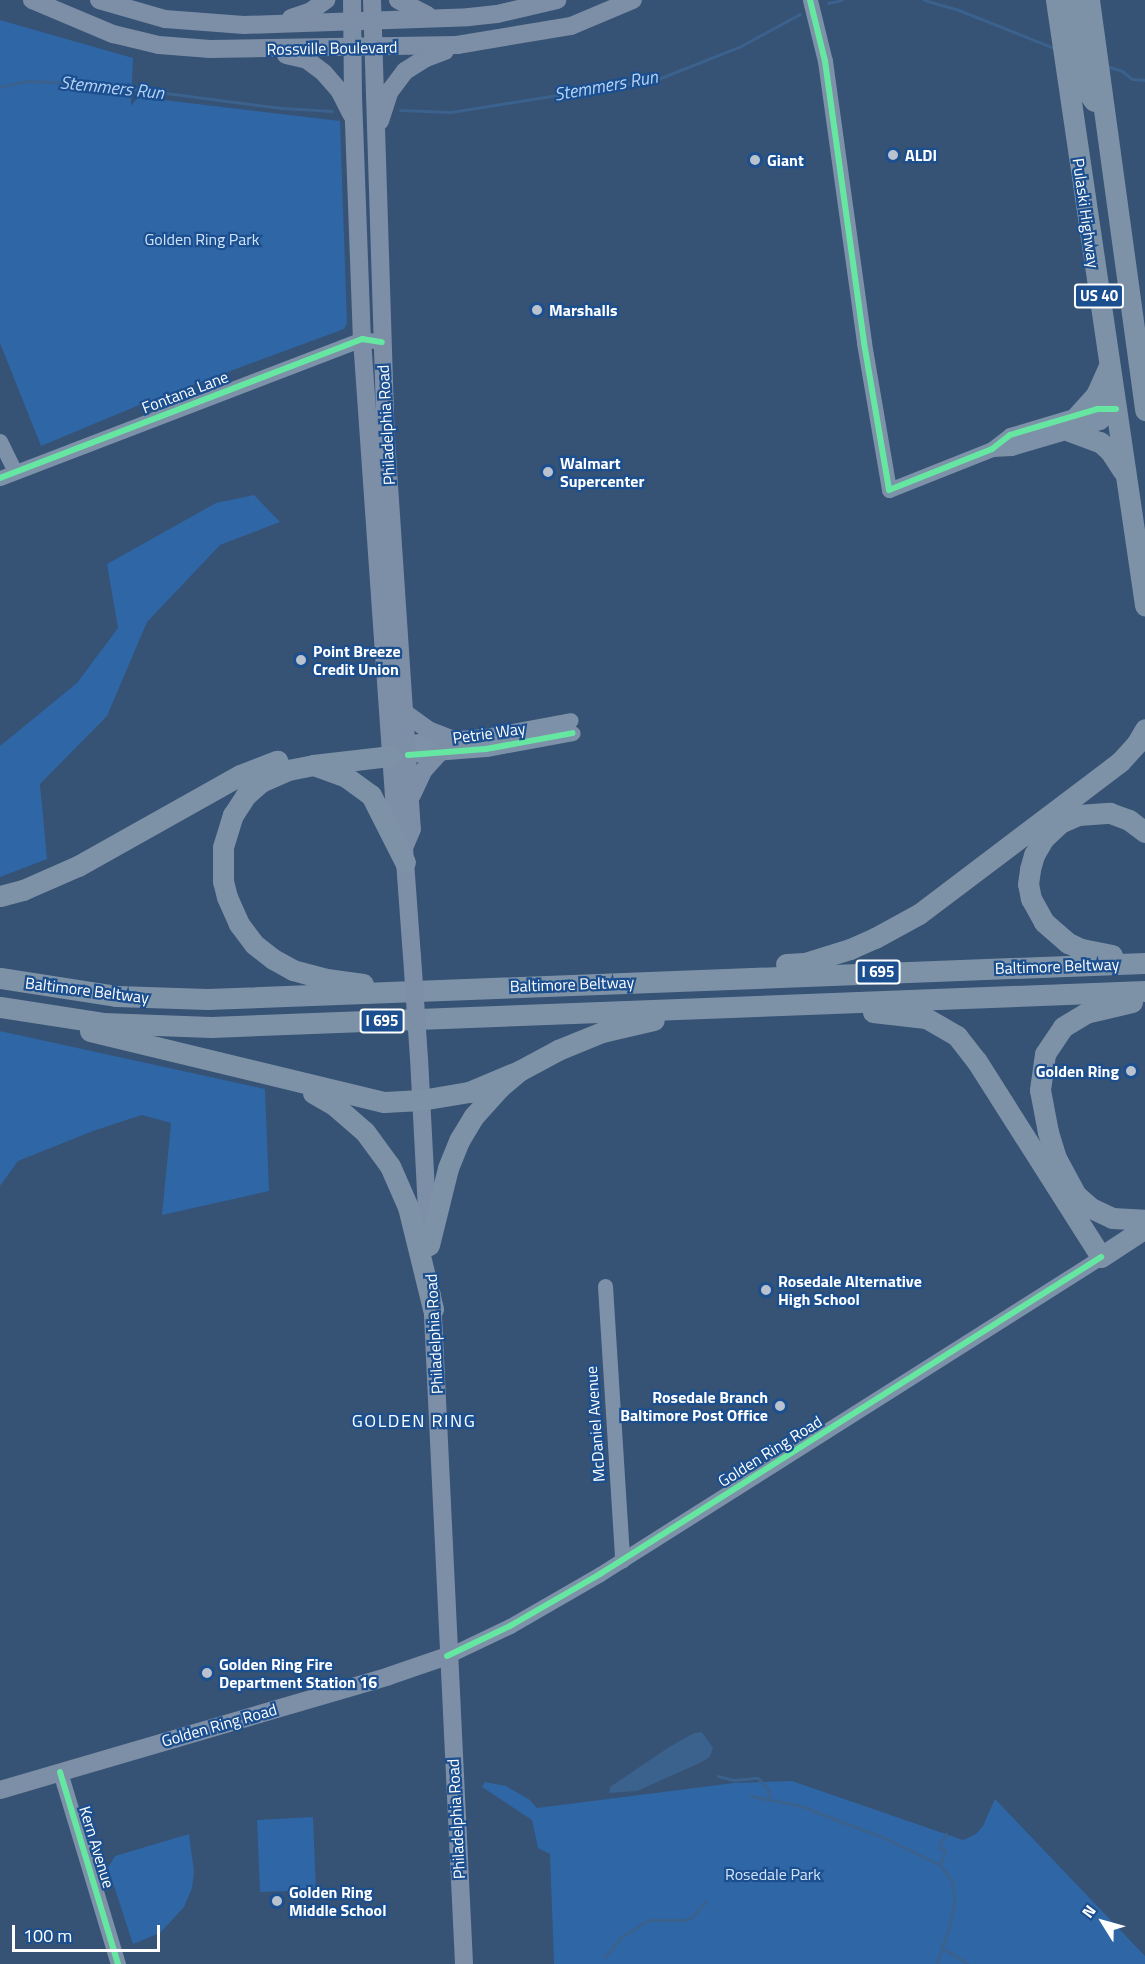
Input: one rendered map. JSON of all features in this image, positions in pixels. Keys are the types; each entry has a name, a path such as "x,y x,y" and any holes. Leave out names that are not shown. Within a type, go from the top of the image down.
{"highway":[{"name":"Pulaski Highway","path":"1056,0 1081,58 1087,90 1104,113 1145,410"},
{"path":"1072,0 1081,58"},
{"name":"Pulaski Highway","path":"1089,0 1081,58 1109,366 1145,605"},
{"path":"1109,366 1094,397 1073,423 1110,451 1125,475"},
{"path":"1116,410 1131,426 1145,522"},
{"path":"632,982 805,963 875,938 919,914 1120,762 1137,743 1145,729"},
{"path":"399,749 288,770 261,782 246,795 233,815 223,847 223,881 232,911 254,944 273,959 293,970 326,979 417,990"},
{"path":"0,896 23,890 78,867 260,766 314,751 399,749"},
{"path":"312,765 346,777 371,795 378,805 390,837 404,855"},
{"path":"1145,832 1129,820 1110,813 1087,813 1069,819 1052,830 1038,846 1030,869 1028,884 1031,898 1044,922 1068,943 1081,949 1145,962"},
{"name":"Baltimore Beltway","path":"0,978 98,995 153,999 299,997 417,990 1145,962"},
{"name":"Baltimore Beltway","path":"0,1007 49,1016 125,1024 211,1027 1145,991"},
{"path":"1106,1253 1056,1158 1048,1132 1040,1090 1042,1062 1055,1036 1073,1020 1099,1008 1145,999"},
{"path":"783,1005 926,1018 952,1032 976,1060 1106,1253"},
{"path":"49,1016 107,1036 375,1101 399,1103 470,1092 519,1071 558,1050 602,1032 716,1007"},
{"path":"429,1245 448,1168 460,1139 485,1102 519,1071"},
{"path":"280,1077 320,1096 350,1118 365,1131 390,1166 408,1207 433,1309"},
{"path":"1076,1195 1091,1208 1112,1218 1145,1220"},
{"name":"Golden Ring Road","path":"1106,1253 1145,1228"}],"main road":[{"name":"Rossville Boulevard","path":"32,0 82,23 141,42 177,48 457,45 571,26 633,0"},
{"name":"Rossville Boulevard","path":"99,0 165,19 199,23 272,25 497,14 557,0"},
{"path":"272,25 311,11 326,0"},
{"name":"Philadelphia Road","path":"352,0 353,119 362,339 399,749 396,829 404,855 419,1058 464,1964"},
{"name":"Philadelphia Road","path":"372,0 382,342 405,713 399,749 411,799 412,829 404,855"},
{"path":"398,0 435,17"},
{"path":"375,137 390,92 401,75 416,63 457,45"},
{"path":"255,48 301,58 315,65 339,90 353,119"},
{"path":"405,713 446,746 423,771 411,799"},
{"name":"Golden Ring Road","path":"0,1790 389,1676 447,1656"}],"street":[{"path":"810,0 825,61 864,343 889,490 992,449 1011,448 1073,423 1100,422 1116,410"},
{"name":"Fontana Lane","path":"0,478 362,339 382,342"},
{"path":"0,441 15,472"},
{"name":"Petrie Way","path":"399,749 446,746 486,749 572,726"},
{"name":"Golden Ring Road","path":"447,1656 510,1626 622,1560 1106,1253"},
{"name":"McDaniel Avenue","path":"605,1286 622,1560"},
{"name":"Kern Avenue","path":"60,1772 118,1964"}],"green space":[{"name":"Golden Ring Park","path":"0,20 133,58 131,106 138,97 340,121 347,323 344,329 144,403 41,446 0,343"},
{"path":"254,495 280,522 220,545 147,622 107,716 40,784 47,859 0,877 0,746 77,683 118,628 107,564 216,503"},
{"path":"0,1031 265,1089 269,1191 162,1215 171,1123 142,1115 93,1131 18,1161 0,1186"},
{"name":"Rosedale Park","path":"792,1781 963,1840 976,1834 983,1826 995,1799 1145,1956 1145,1964 554,1964 550,1854 538,1848 532,1820 482,1787 485,1782 506,1786 530,1800 537,1808 734,1783"},
{"path":"313,1817 316,1890 260,1892 257,1820"},
{"path":"189,1834 194,1872 192,1888 184,1907 160,1933 133,1944 108,1868 115,1856"}],"shaded area":[{"path":"702,1732 713,1748 710,1757 637,1791 609,1793 610,1787 669,1747 694,1733"}],"waterway":[{"name":"Stemmers Run","path":"828,3 842,0"},
{"name":"Stemmers Run","path":"924,0 956,9 1054,48"},
{"name":"Stemmers Run","path":"400,110 451,112 658,79 739,47 800,14"},
{"name":"Stemmers Run","path":"1106,66 1122,71 1132,79 1145,80"},
{"name":"Stemmers Run","path":"0,87 25,81 59,82 127,88 282,108 332,111"},
{"path":"718,1776 733,1780 758,1778 768,1789 769,1797"},
{"path":"751,1796 801,1806 887,1839 940,1865 952,1881 955,1898 948,1930 936,1964"},
{"path":"940,1865 945,1851 940,1844 946,1834"},
{"path":"605,1957 621,1937 648,1920 684,1920 692,1917 706,1901"},
{"path":"942,1948 969,1964"}],"cycle path":[{"path":"810,0 825,61 864,343 889,490 992,449 1010,435 1097,409 1116,409"},
{"path":"0,478 362,339 382,342"},
{"path":"408,755 486,749 573,733"},
{"path":"447,1656 510,1626 600,1574 1101,1257"},
{"path":"60,1772 118,1964"}],"place":[{"name":"ALDI","path":"893,155"},
{"name":"Giant","path":"755,160"},
{"name":"Marshalls","path":"537,310"},
{"name":"Walmart Supercenter","path":"548,472"},
{"name":"Point Breeze Credit Union","path":"301,660"},
{"name":"Golden Ring","path":"1131,1071"},
{"name":"Rosedale Alternative High School","path":"766,1290"},
{"name":"Rosedale Branch Baltimore Post Office","path":"780,1406"},
{"name":"Golden Ring Fire Department Station 16","path":"207,1673"},
{"name":"Golden Ring Middle School","path":"277,1901"}],"district":[{"name":"GOLDEN RING","path":"414,1421"}]}
